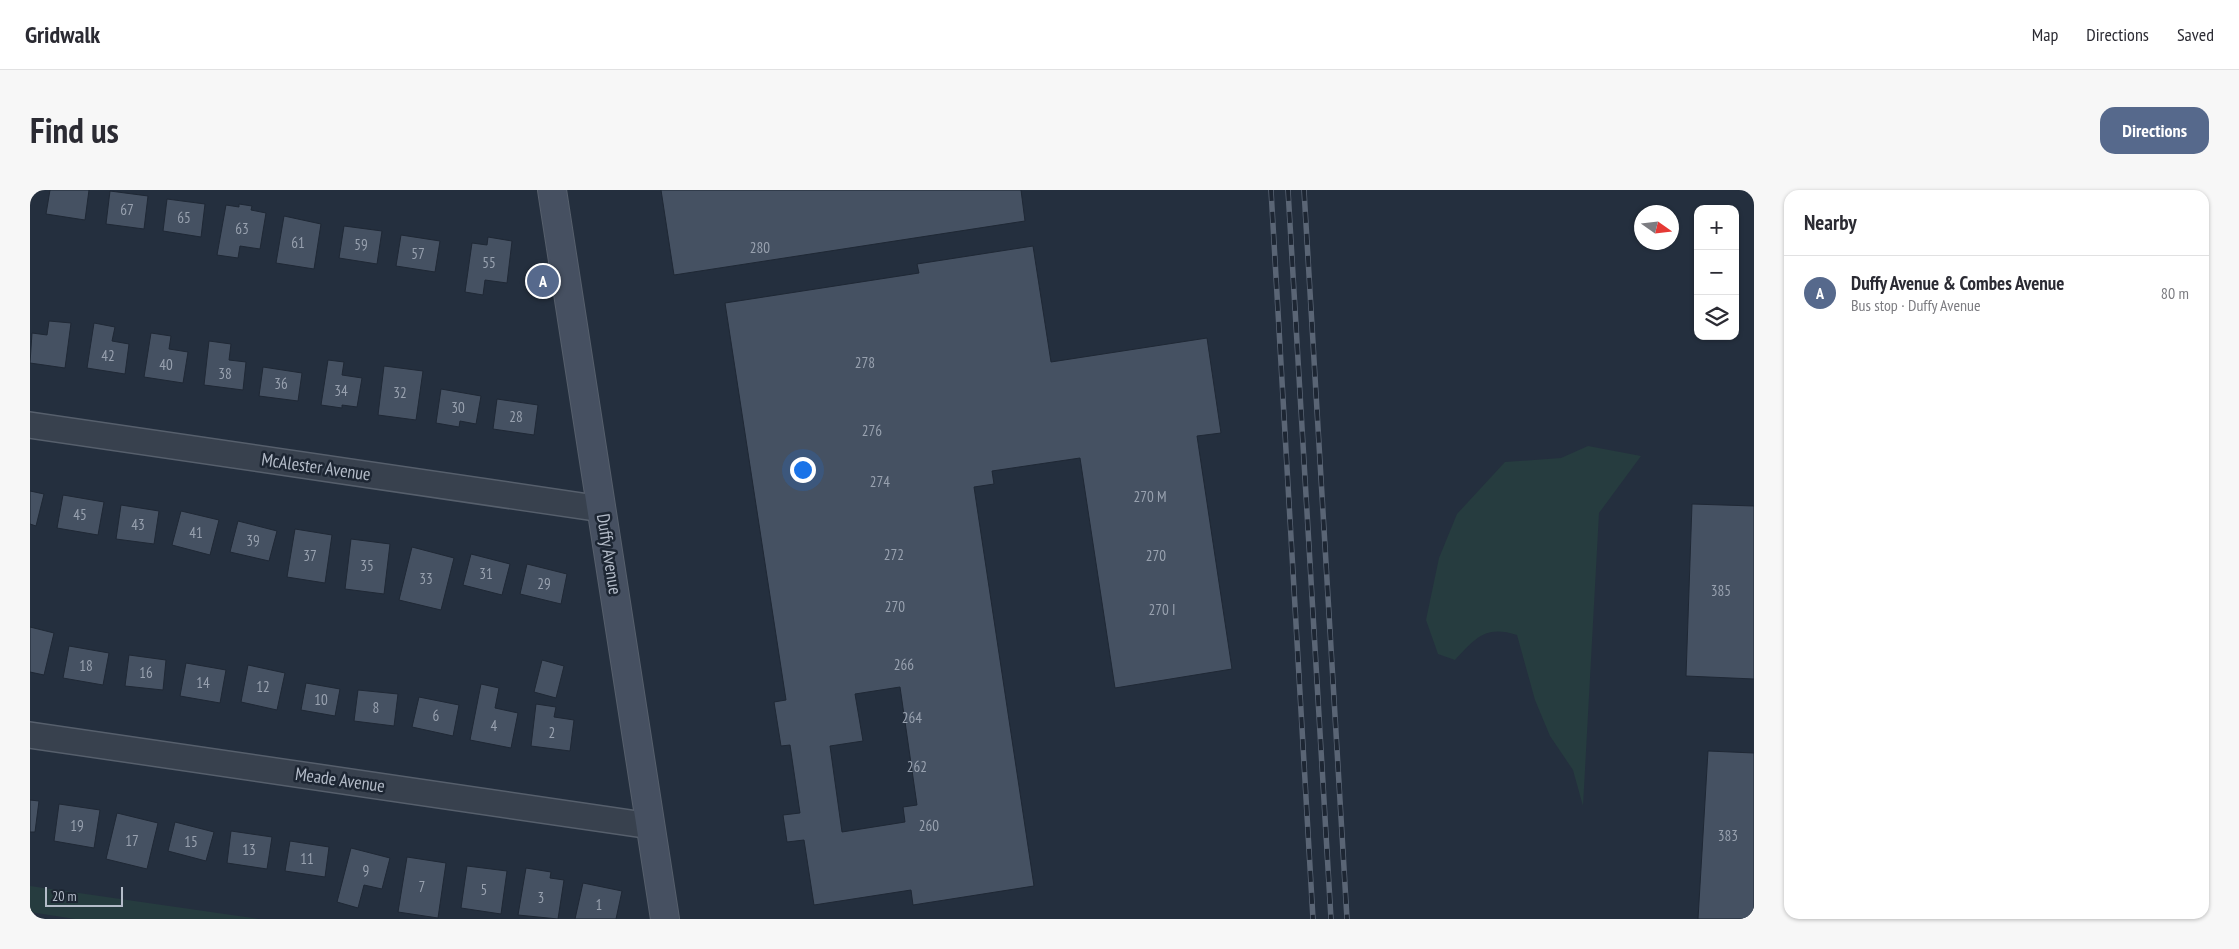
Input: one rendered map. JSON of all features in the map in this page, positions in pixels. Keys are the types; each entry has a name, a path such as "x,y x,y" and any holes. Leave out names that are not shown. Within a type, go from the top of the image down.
{"street":[{"name":"Duffy Avenue","path":"548,191 602,508 665,919"},
{"name":"McAlester Avenue","path":"30,425 602,508"},
{"name":"Meade Avenue","path":"30,734 651,826"}],"green space":[{"path":"1588,446 1641,456 1599,513 1583,806 1573,770 1550,736 1535,700 1517,635 1506,632 1489,633 1475,640 1455,660 1438,654 1426,620 1439,558 1457,514 1505,462 1561,458"},
{"path":"30,886 259,919 75,919 30,912"}],"building":[{"path":"50,190 89,190 85,220 46,214"},
{"path":"661,190 1021,190 1025,221 674,275"},
{"path":"110,191 148,196 144,229 106,224"},
{"path":"167,199 205,204 201,237 163,231"},
{"path":"239,204 252,206 251,210 266,213 260,249 240,246 238,258 217,255 226,205 239,207"},
{"path":"284,216 321,224 314,269 276,263"},
{"path":"344,226 382,231 377,264 339,258"},
{"path":"401,235 440,241 435,272 396,266"},
{"path":"488,237 512,241 507,283 485,280 483,295 465,292 472,243 487,245"},
{"path":"1033,246 1051,362 1207,338 1221,433 1197,436 1232,669 1115,688 1080,458 992,471 994,484 974,487 1034,886 913,905 911,890 814,905 804,840 787,842 783,815 800,813 790,745 781,746 774,702 786,700 725,303 919,273 917,264","holes":["900,687 917,805 903,807 905,822 842,832 830,746 863,741 855,694"]},
{"path":"49,321 71,323 65,368 30,363 32,333 47,335"},
{"path":"94,323 115,327 112,341 129,344 125,374 87,368"},
{"path":"151,333 171,336 169,349 188,352 183,383 144,377"},
{"path":"209,341 231,344 229,360 246,362 243,390 204,385"},
{"path":"328,360 344,362 342,375 362,378 357,407 342,405 342,408 321,405"},
{"path":"384,366 423,371 416,420 378,415"},
{"path":"263,367 302,373 298,401 259,396"},
{"path":"441,389 481,396 476,424 460,421 459,427 436,423"},
{"path":"497,399 538,405 534,435 493,429"},
{"path":"30,491 44,494 36,526 30,524"},
{"path":"63,495 104,502 98,535 57,528"},
{"path":"1692,504 1754,506 1754,679 1686,676"},
{"path":"121,505 159,511 154,544 116,539"},
{"path":"181,511 219,520 210,555 172,545"},
{"path":"238,521 277,531 269,561 230,552"},
{"path":"295,529 332,535 325,583 287,577"},
{"path":"351,539 390,544 384,594 345,589"},
{"path":"412,547 454,558 441,610 399,600"},
{"path":"471,554 510,564 502,595 463,585"},
{"path":"527,564 567,574 561,604 520,594"},
{"path":"30,627 54,633 44,675 30,672"},
{"path":"69,646 109,653 103,685 63,678"},
{"path":"129,655 166,660 163,690 125,686"},
{"path":"542,660 564,666 556,698 534,692"},
{"path":"186,663 226,670 220,703 180,696"},
{"path":"248,665 285,673 277,710 241,702"},
{"path":"306,683 340,689 335,716 301,710"},
{"path":"481,684 499,688 495,708 518,713 511,748 470,740"},
{"path":"358,690 398,694 394,726 354,721"},
{"path":"419,697 459,705 453,736 412,727"},
{"path":"536,704 556,707 554,717 574,720 570,751 531,746"},
{"path":"1708,751 1754,753 1754,919 1698,919"},
{"path":"30,800 39,801 35,832 30,832"},
{"path":"59,804 100,810 94,848 54,841"},
{"path":"117,813 158,823 147,869 106,859"},
{"path":"175,822 214,832 206,861 168,851"},
{"path":"231,831 272,837 267,869 227,863"},
{"path":"290,841 329,847 325,877 285,871"},
{"path":"351,848 390,858 382,889 364,885 358,908 337,902"},
{"path":"407,857 446,863 438,918 398,912"},
{"path":"467,866 507,871 501,914 461,908"},
{"path":"526,868 551,872 550,878 564,880 558,919 518,915"},
{"path":"583,883 622,891 616,919 575,919"}],"railway":[{"path":"1271,190 1313,919"},
{"path":"1288,190 1331,919"},
{"path":"1304,190 1347,919"}],"place":[{"name":"Duffy Avenue & Combes Avenue","path":"543,281"}]}
